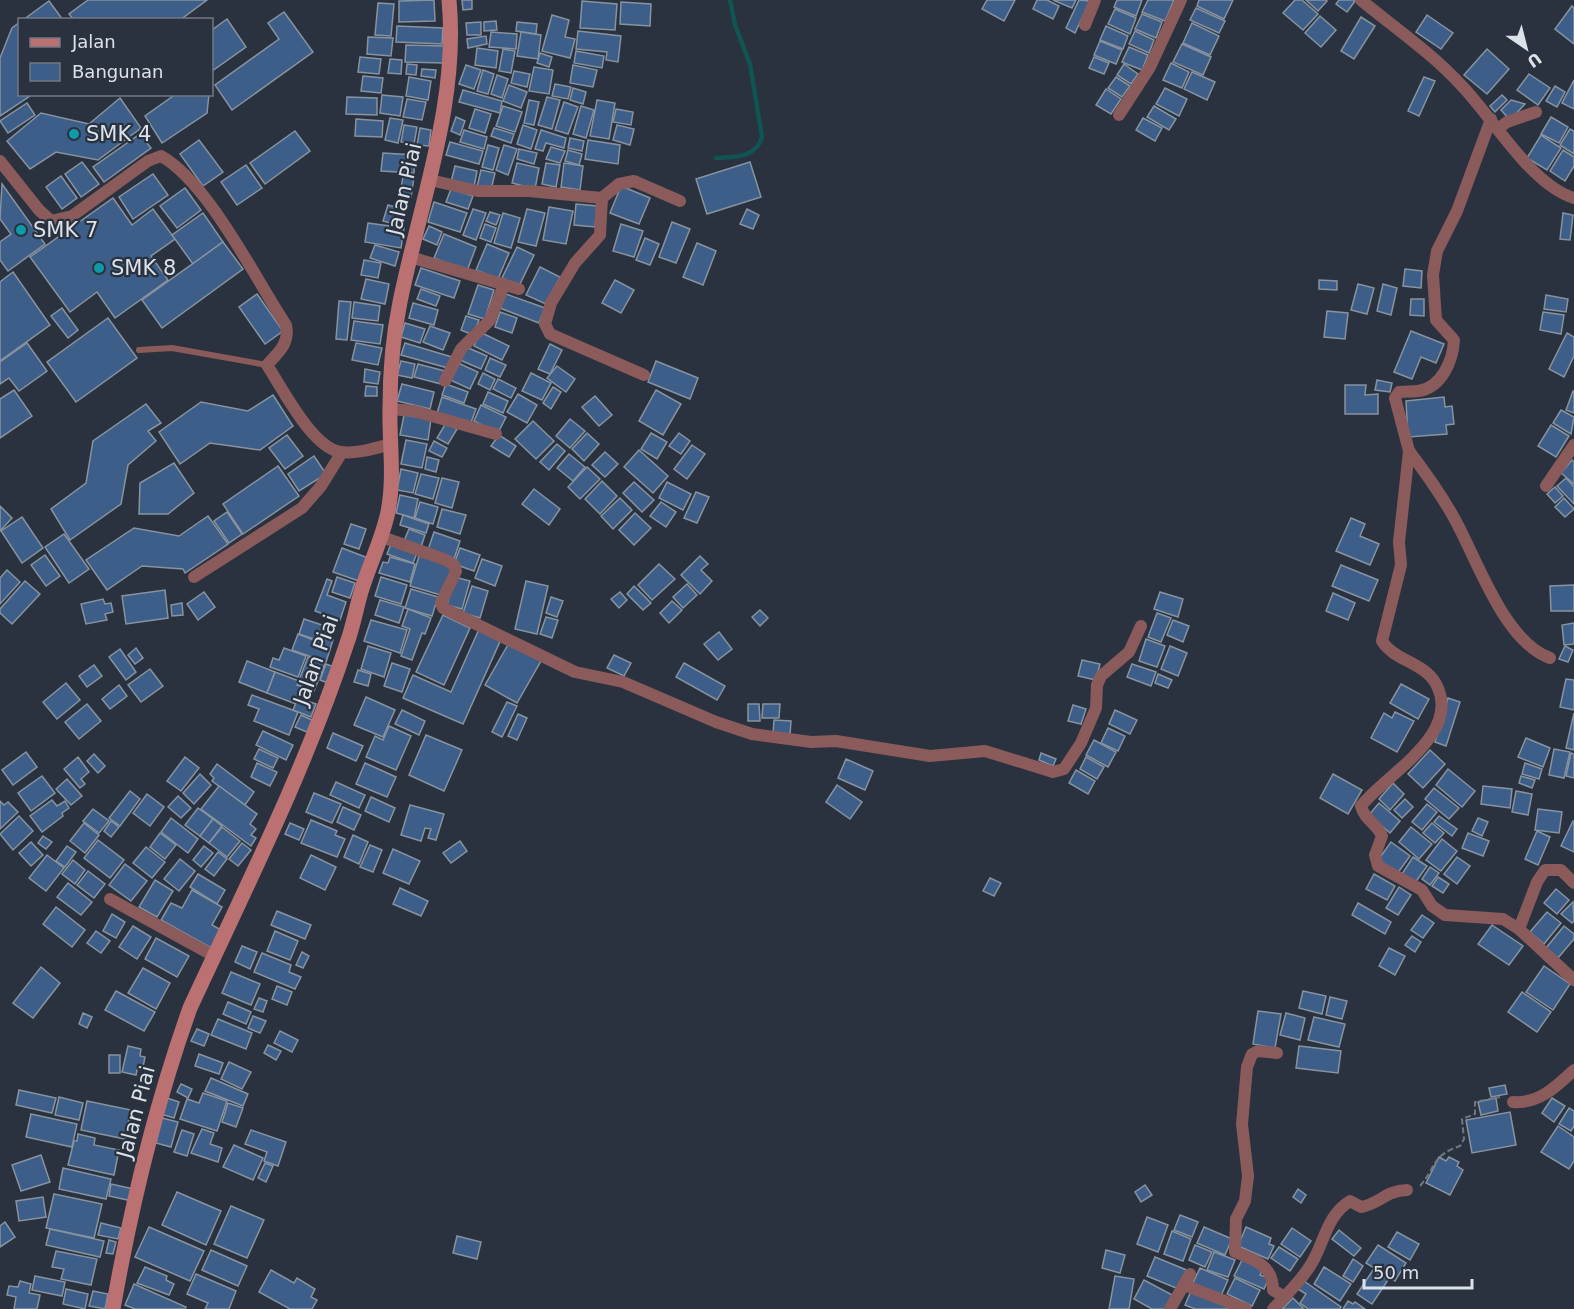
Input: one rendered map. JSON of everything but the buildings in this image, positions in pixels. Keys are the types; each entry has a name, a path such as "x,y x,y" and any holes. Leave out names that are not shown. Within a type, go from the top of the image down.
{"street":[{"name":"Jalan Piai","path":"113,1309 127,1233 158,1101 190,1008 318,719 347,643 362,590 382,537 394,477 390,409 392,355 410,257 430,180 451,55 449,0"},
{"path":"1085,25 1095,0"},
{"path":"1119,115 1150,67 1181,0"},
{"path":"1361,0 1461,84 1524,163 1565,195 1574,198"},
{"path":"1495,124 1536,112"},
{"path":"1495,124 1437,251 1433,275 1433,309 1436,320 1454,340 1454,356 1432,387 1419,391 1399,392 1395,398 1409,451 1453,516 1504,615 1535,653 1550,658"},
{"path":"0,161 39,210 51,221 72,216 148,160 161,156 171,162 188,178 229,232 286,325 286,342 267,365 299,415 329,449 342,452 370,450 391,444"},
{"path":"430,180 478,191 505,193 529,191 602,198 619,184 634,181 680,201"},
{"path":"602,198 600,235 575,263 551,303 545,324 550,334 644,375"},
{"path":"410,257 519,289"},
{"path":"445,381 461,349 494,314 504,285"},
{"path":"390,409 441,418 496,434"},
{"path":"1546,486 1574,445"},
{"path":"1409,451 1399,542 1401,565 1382,640 1387,648 1423,670 1430,677 1436,684 1441,707 1436,728 1423,748 1376,789 1361,806 1382,836 1375,855 1378,866 1422,890 1432,906 1445,915 1492,916 1503,919 1519,929 1574,980"},
{"path":"194,578 302,508 321,486 342,452"},
{"path":"382,537 454,565 456,572 441,603 443,608 575,672 623,682 752,734 811,742 836,741 919,755 985,751 1053,772 1064,769 1081,743 1096,708 1097,685 1101,676 1129,652 1141,626"},
{"path":"1519,929 1537,882 1545,870 1561,870 1574,883"},
{"path":"110,899 214,956"},
{"path":"1277,1053 1257,1051 1252,1053 1247,1067 1242,1124 1248,1176 1245,1201 1236,1219 1234,1238 1236,1252 1261,1262 1273,1278 1273,1290 1285,1297"},
{"path":"1513,1102 1529,1104 1554,1089 1574,1070"},
{"path":"1274,1309 1322,1247 1325,1229 1338,1209 1350,1201 1361,1207 1373,1205 1392,1191 1407,1190"},
{"path":"1170,1309 1187,1280 1246,1309"}],"lane":[{"path":"139,350 172,348 267,365"}],"path":[{"path":"1407,1190 1419,1188 1423,1184 1437,1157 1444,1151 1460,1146 1464,1139 1462,1119 1475,1114 1475,1101 1508,1097 1513,1102"}],"waterway":[{"path":"716,158 750,153 762,137 750,64 735,25 730,0"}],"place":[{"name":"SMK 4","path":"74,134"},
{"name":"SMK 7","path":"21,230"},
{"name":"SMK 8","path":"99,268"}]}
